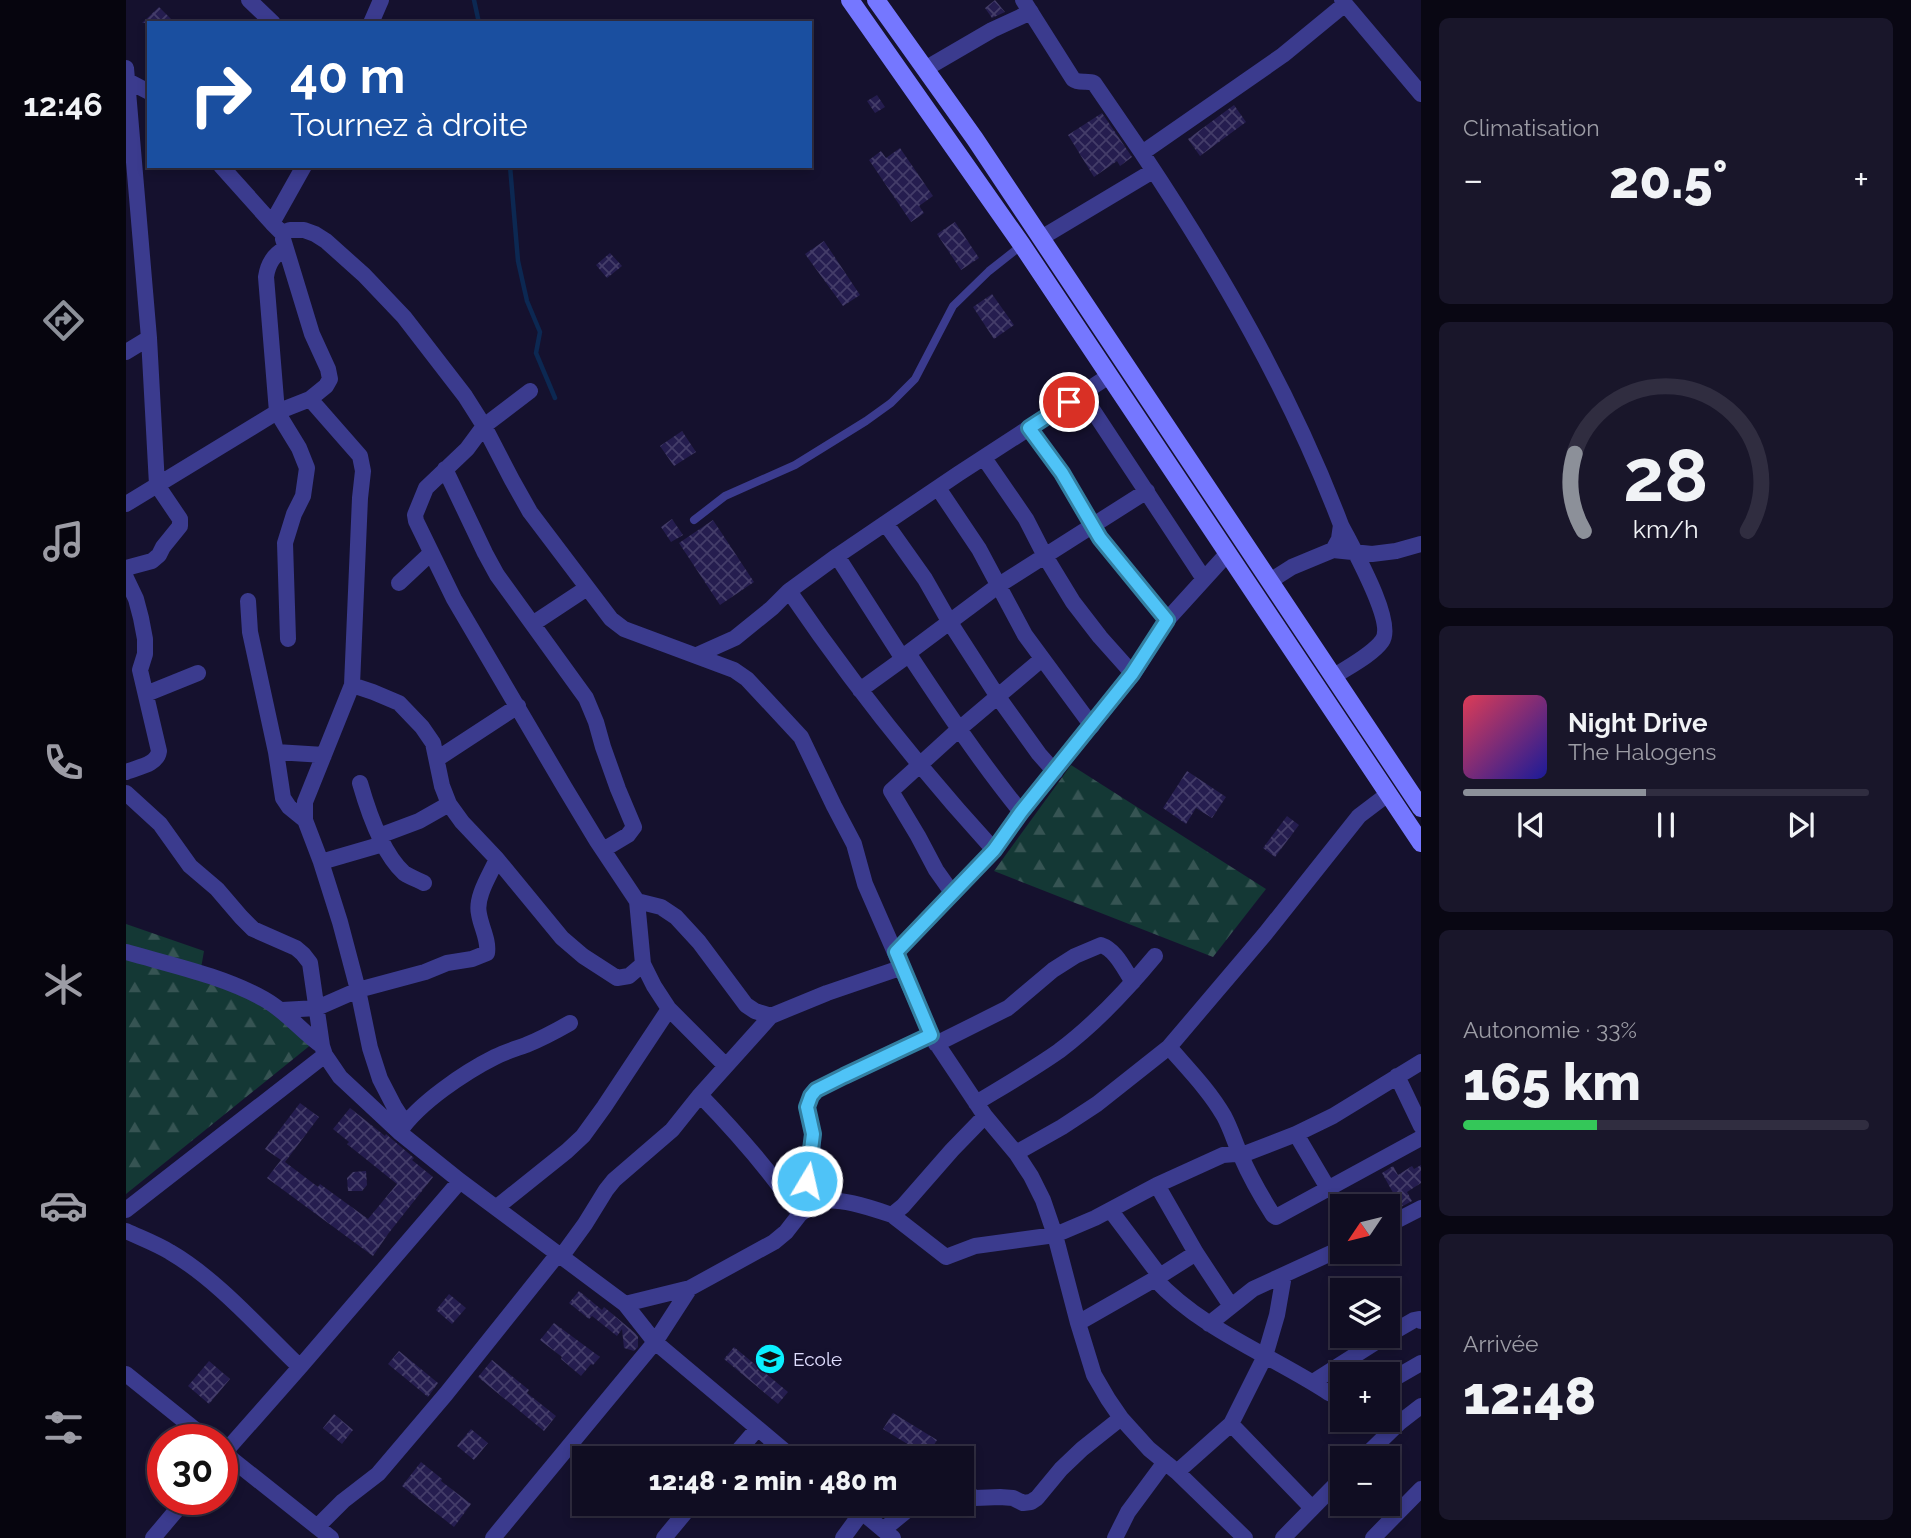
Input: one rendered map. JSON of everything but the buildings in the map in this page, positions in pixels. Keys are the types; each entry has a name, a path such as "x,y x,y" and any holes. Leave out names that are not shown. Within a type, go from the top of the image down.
{"street":[{"path":"249,0 270,21"},
{"path":"373,21 381,0"},
{"path":"850,0 1022,245 1421,843"},
{"path":"876,0 975,139 1421,808"},
{"path":"1142,153 1283,55 1344,2 1421,93"},
{"path":"925,69 1027,6 1073,79 1094,83 1142,153 1180,210 1286,398 1341,525 1381,608 1385,635 1376,647 1333,677"},
{"path":"127,74 147,90"},
{"path":"126,568 152,561 180,526 180,519 157,485 149,338 132,208 127,74"},
{"path":"126,504 277,412 310,398 326,386 330,379 312,334 280,235 223,168"},
{"path":"288,639 285,543 303,496 307,468 299,448 277,412 266,277 303,168"},
{"path":"1041,238 1153,171"},
{"path":"280,235 290,230 304,230 326,241 364,275 404,317 465,396 530,512 611,620 734,670 747,679 800,737 855,844 865,884 934,1040 981,1109 1016,1153 1043,1200 1094,1375 1121,1418 1149,1449 1245,1538"},
{"path":"126,352 149,338"},
{"path":"697,655 735,638 789,591 837,556 1109,376"},
{"path":"530,391 484,426 467,449 426,488 415,515 418,527 454,599 565,788 637,901 643,964 654,986 669,1009 726,1066"},
{"path":"1082,394 1204,579"},
{"path":"310,398 360,456 363,471 358,523 352,685 305,802 305,820 340,922 370,1048 380,1079 402,1127"},
{"path":"1029,428 1062,473 1092,526 1167,620"},
{"path":"984,458 1026,519 1073,602 1132,674"},
{"path":"445,469 485,553 586,698 596,722 618,789 634,827 603,850"},
{"path":"939,488 979,549 1025,635 1092,726"},
{"path":"860,690 999,585 1147,491"},
{"path":"886,524 925,579 998,697 1055,772"},
{"path":"1333,550 1339,540 1341,525"},
{"path":"1270,581 1292,567 1333,550 1372,554 1421,544"},
{"path":"399,583 431,553"},
{"path":"317,1527 343,1501 378,1474 560,1256 614,1180 672,1130 771,1016 899,960 953,894 994,850 1021,812 1092,726 1132,674 1167,620 1227,554"},
{"path":"837,556 958,730 1021,812"},
{"path":"126,578 136,599 145,639 145,654 140,670 159,751 155,761 126,772"},
{"path":"534,623 587,588"},
{"path":"789,591 860,690 961,814 994,850"},
{"path":"248,601 250,632 276,752 283,798 289,807 305,820"},
{"path":"953,894 891,793 892,789 1042,659"},
{"path":"146,694 198,673"},
{"path":"352,685 399,703 422,727 433,743 442,786 449,804 562,939 583,957 617,978 629,976 643,964"},
{"path":"438,758 518,706"},
{"path":"276,752 324,755"},
{"path":"360,783 365,803 381,840 405,873 424,883"},
{"path":"126,793 160,824 190,866 217,889 253,929 296,948 310,963 324,1051"},
{"path":"1016,1153 1097,1104 1169,1047 1359,817 1388,794"},
{"path":"321,862 381,840 449,804"},
{"path":"282,1010 317,1008 358,990 487,954 488,946 478,909 479,900 497,859"},
{"path":"637,901 662,907 676,917 699,942 746,1005 771,1016"},
{"path":"800,1214 812,1154 813,1134 807,1107 816,1090 1008,1008 1052,970 1101,945 1112,951 1133,982"},
{"path":"126,952 226,982 263,998 282,1010 324,1051 340,1077 402,1127 460,1181 625,1304 654,1342 778,1446"},
{"path":"892,1215 952,1150 981,1109 1084,1030 1133,982 1155,956"},
{"path":"496,1207 583,1136 669,1009"},
{"path":"402,1127 436,1096 483,1063 547,1036 570,1023"},
{"path":"1169,1047 1210,1094 1229,1127 1257,1188 1276,1217 1421,1138"},
{"path":"126,1210 324,1051"},
{"path":"625,1304 690,1287 774,1242 800,1214 821,1201 859,1204 892,1215 946,1257 975,1246 1055,1235 1223,1155 1247,1153 1296,1134 1333,1116 1421,1062"},
{"path":"1397,1076 1420,1122"},
{"path":"700,1095 746,1144 800,1214"},
{"path":"1296,1134 1329,1190"},
{"path":"238,1436 460,1181"},
{"path":"1157,1185 1231,1306"},
{"path":"1400,1219 1421,1208"},
{"path":"1111,1210 1121,1227 1130,1234 1166,1291 1209,1324 1330,1393"},
{"path":"126,1231 170,1251 195,1269 300,1367"},
{"path":"1078,1323 1196,1252"},
{"path":"1209,1324 1253,1289 1330,1254"},
{"path":"1115,1538 1128,1512 1171,1467 1231,1424 1265,1356 1277,1315 1284,1275"},
{"path":"493,1538 654,1342 690,1287"},
{"path":"1400,1328 1414,1320 1421,1321"},
{"path":"1313,1382 1367,1348"},
{"path":"1400,1375 1417,1365 1421,1382"},
{"path":"126,1374 188,1424"},
{"path":"1375,1446 1421,1406"},
{"path":"974,1497 1013,1498 1023,1503 1031,1503 1082,1449 1121,1418"},
{"path":"1231,1424 1312,1508"},
{"path":"742,1446 757,1429"},
{"path":"238,1465 331,1538"},
{"path":"1373,1538 1421,1489"},
{"path":"1283,1538 1330,1490"},
{"path":"153,1538 172,1515"},
{"path":"664,1538 682,1516"},
{"path":"843,1538 853,1516"},
{"path":"866,1516 888,1534 904,1516"}],"lane":[{"path":"694,520 725,496 795,465 866,421 891,402 915,379 953,306 989,271 1022,245"}],"green space":[{"path":"1071,765 1266,889 1213,957 994,871"},
{"path":"126,924 204,951 200,974 323,1035 126,1194"}],"waterway":[{"path":"474,0 479,21"},
{"path":"510,168 518,261 527,301 540,332 536,353 555,398"}],"place":[{"name":"Ecole","path":"770,1359"}],"route":[{"path":"807,1181 813,1134 807,1107 808,1100 816,1090 931,1035 896,952 994,850 1021,812 1132,674 1167,620 1100,538 1062,473 1029,428 1069,402"}]}
